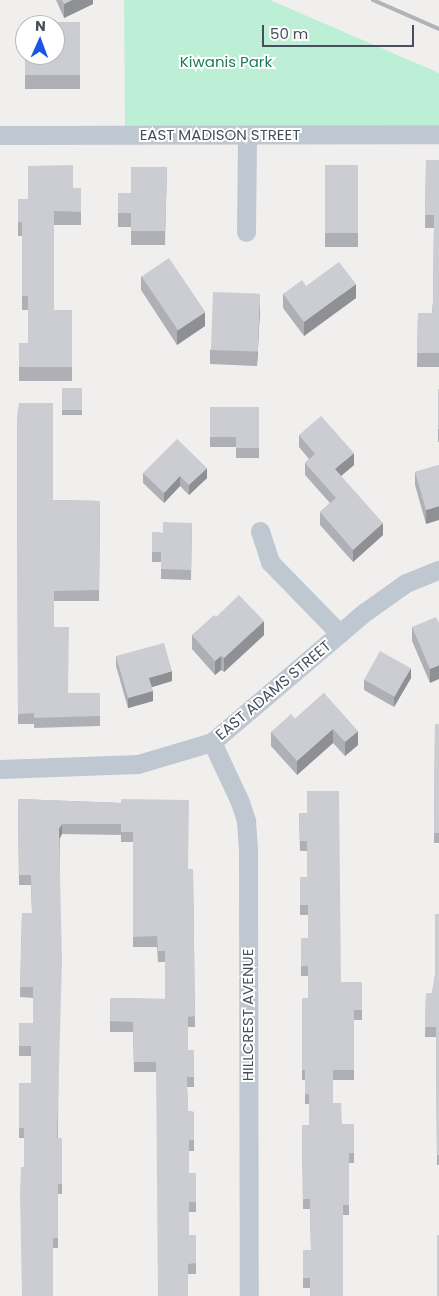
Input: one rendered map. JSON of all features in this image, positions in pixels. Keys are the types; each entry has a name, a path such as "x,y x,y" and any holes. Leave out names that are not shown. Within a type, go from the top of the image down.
{"street":[{"name":"EAST MADISON STREET","path":"0,135 247,136 439,134"},
{"path":"246,232 247,136"},
{"path":"260,531 270,562 340,634"},
{"name":"EAST ADAMS STREET","path":"0,769 138,764 212,742 393,591 439,570"},
{"name":"HILLCREST AVENUE","path":"212,742 240,802 246,821 248,851 249,1296"}],"green space":[{"name":"Kiwanis Park","path":"124,0 270,0 439,73 439,126 125,126"}],"building":[{"path":"62,0 72,0 64,4"},
{"path":"65,22 80,22 80,75 25,75 25,65 65,65"},
{"path":"426,160 439,160 439,353 417,353 418,313 432,313 433,302 434,215 425,215"},
{"path":"73,165 73,188 81,188 81,212 54,211 54,310 72,310 72,367 19,367 19,343 28,343 28,296 22,296 22,222 18,222 18,199 28,199 28,166"},
{"path":"325,165 358,165 358,233 325,233"},
{"path":"131,167 167,167 165,231 131,231 131,213 118,213 118,193 131,193"},
{"path":"169,258 205,312 178,330 142,276"},
{"path":"339,262 356,284 304,322 283,294 302,280 306,286"},
{"path":"213,292 260,294 258,352 211,350"},
{"path":"62,388 82,388 82,410 62,410"},
{"path":"439,389 439,429 438,429"},
{"path":"19,403 53,403 53,500 100,501 99,590 54,591 54,627 69,627 68,693 100,693 100,716 34,718 34,713 18,714 17,417"},
{"path":"210,407 259,407 259,448 236,448 236,437 210,437"},
{"path":"321,416 354,453 335,469 383,523 353,550 320,512 336,498 305,463 315,454 299,435"},
{"path":"177,439 207,468 189,485 180,476 164,493 143,473"},
{"path":"439,465 439,506 426,510 415,472"},
{"path":"163,522 192,523 191,570 161,569 161,552 152,552 152,532 163,533"},
{"path":"239,595 264,621 224,658 221,656 215,661 192,635 214,615 216,617"},
{"path":"436,617 439,623 439,665 430,669 412,627"},
{"path":"164,643 172,671 149,678 153,691 128,698 116,656"},
{"path":"380,651 411,668 395,697 364,680"},
{"path":"324,693 358,731 345,742 333,729 297,761 271,732 291,714 295,719"},
{"path":"435,724 439,724 439,833 434,833"},
{"path":"307,791 339,791 341,982 362,982 362,1010 354,1010 354,1070 333,1070 333,1103 341,1103 342,1124 354,1124 354,1153 349,1153 349,1205 343,1205 343,1296 310,1296 310,1278 303,1278 303,1250 311,1250 310,1199 303,1199 302,1125 309,1125 309,1094 305,1094 305,1070 302,1070 302,998 308,998 308,966 301,966 301,938 308,938 308,905 300,905 300,877 307,877 307,841 300,841 299,813 307,813"},
{"path":"18,799 121,803 121,799 189,800 188,869 193,869 195,1016 188,1017 188,1050 194,1050 194,1077 187,1077 188,1111 194,1112 194,1140 189,1140 189,1173 196,1173 196,1202 189,1202 189,1235 196,1235 196,1263 188,1264 188,1296 158,1296 156,1062 134,1062 133,1022 110,1021 110,998 165,999 165,951 158,951 157,936 133,937 133,832 121,832 121,824 62,824 59,829 62,961 57,1138 62,1138 62,1184 58,1184 58,1238 53,1238 53,1296 22,1296 20,1194 21,1167 24,1167 24,1128 19,1128 19,1083 31,1083 31,1046 19,1046 19,1023 33,1023 33,987 20,987 22,913 32,913 31,875 19,875"},
{"path":"435,914 439,914 439,1155 437,1155 436,1027 425,1027 426,993 432,993 435,975"},
{"path":"437,1235 439,1235 439,1296 437,1296"}],"railway":[{"path":"373,0 439,29"}]}
